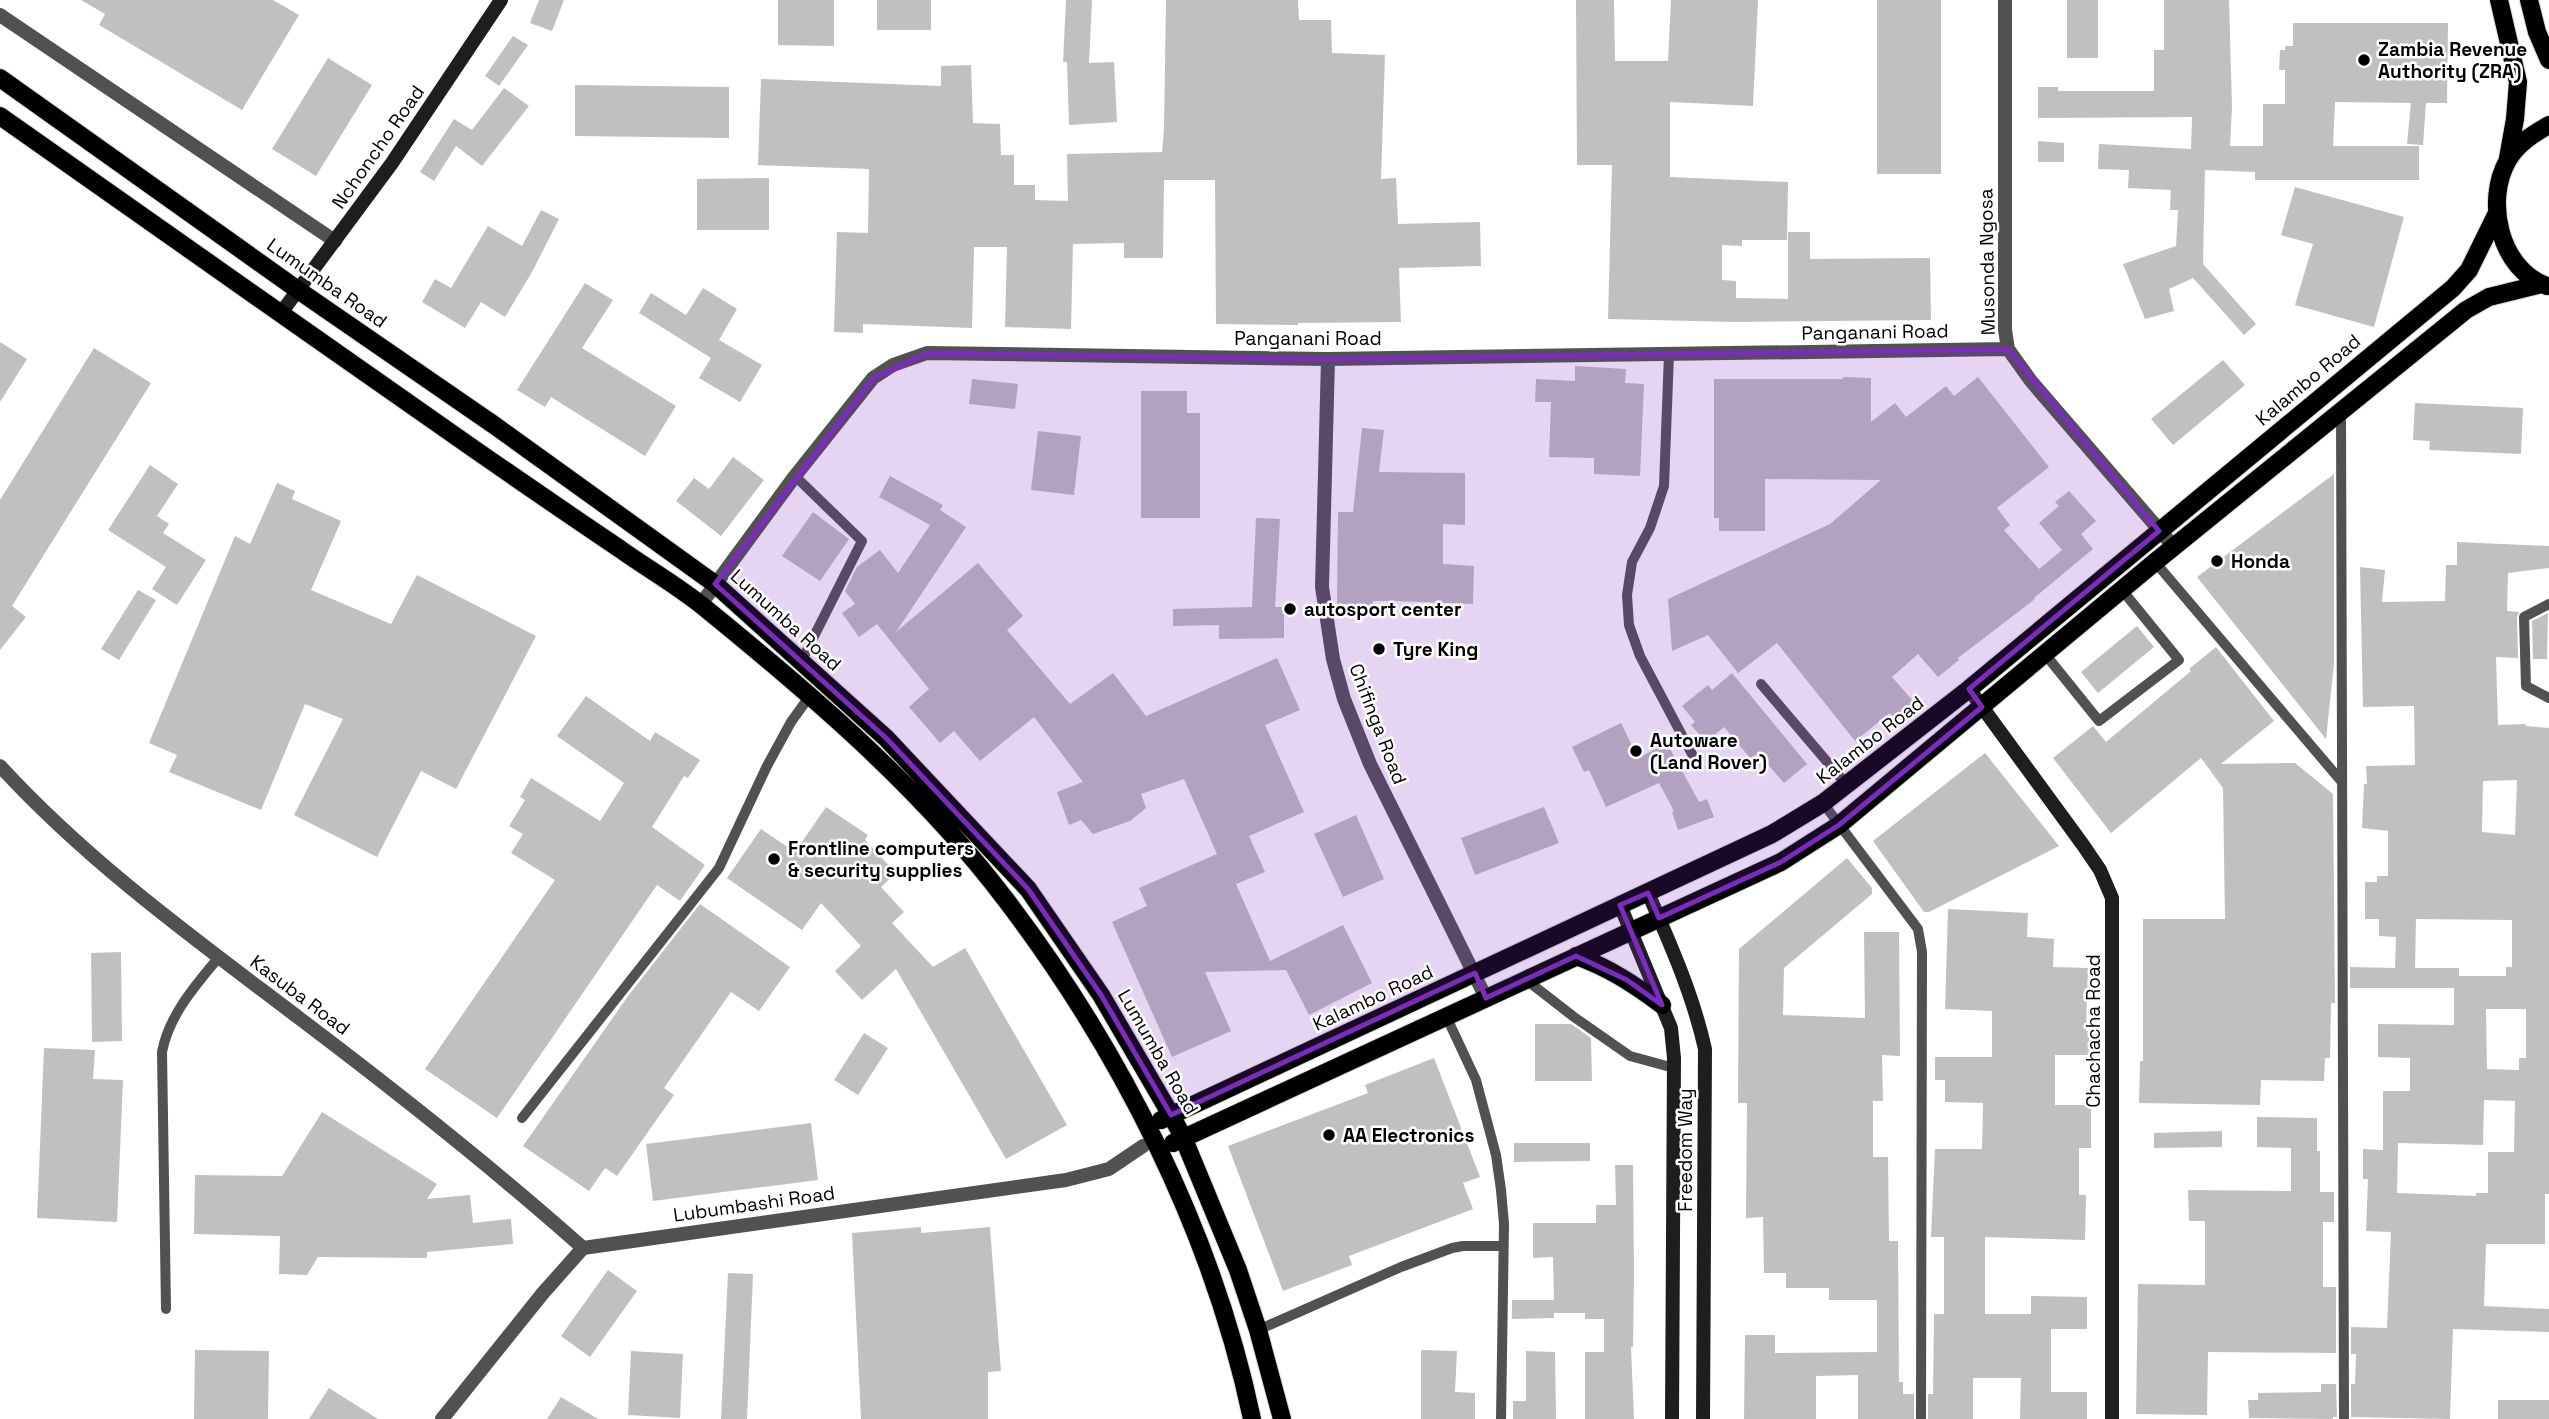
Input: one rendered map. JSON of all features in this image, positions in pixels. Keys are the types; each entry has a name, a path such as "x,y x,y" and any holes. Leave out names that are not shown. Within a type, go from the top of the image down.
{"main road":[{"path":"2499,0 2518,82 2515,119 2499,187 2497,213 2502,242 2519,266 2545,285"},
{"path":"2529,0 2537,32 2549,60"},
{"name":"Lumumba Road","path":"0,78 298,290 494,425 715,584 886,738 1028,888 1101,995 1171,1115 1183,1137 1238,1270 1258,1330 1282,1419"},
{"path":"0,116 701,604 881,761 1005,898 1078,1002 1148,1127 1152,1148 1212,1278 1238,1360 1252,1419"},
{"path":"2507,161 2525,140 2549,125"},
{"name":"Kalambo Road","path":"1148,1127 1772,834 1823,803 1969,689 2453,288 2469,270 2497,213"},
{"path":"1152,1148 1183,1137 1781,862 1839,825 2155,562 2466,310 2489,298 2545,285"},
{"path":"1576,956 1628,980 1662,1005"}],"street":[{"name":"Nchoncho Road","path":"281,313 392,163 501,0"},
{"name":"Musonda Ngosa","path":"2005,0 2005,330 2008,349 2031,381 2174,547"},
{"path":"0,15 335,241"},
{"name":"Panganani Road","path":"701,604 795,476 873,378 893,365 927,353 1328,359 2008,349"},
{"name":"Chifinga Road","path":"1328,359 1322,587 1333,659 1344,699 1370,764 1486,998"},
{"name":"Chachacha Road","path":"1969,689 2101,870 2112,898 2112,1419"},
{"name":"Kasuba Road","path":"0,766 31,800 147,903 449,1134 583,1248"},
{"name":"Freedom Way","path":"1648,892 1699,1023 1705,1049 1703,1419"},
{"name":"Freedom Way","path":"1620,905 1671,1028 1674,1068 1672,1419"},
{"name":"Lubumbashi Road","path":"583,1248 1066,1180 1109,1169 1152,1148"},
{"path":"442,1419 583,1248"}],"lane":[{"path":"1669,354 1664,486 1650,528 1632,562 1627,595 1629,625 1640,656 1693,756"},
{"path":"2341,411 2344,1419"},
{"path":"795,476 862,541 801,662"},
{"path":"2155,562 2342,782"},
{"path":"2045,654 2099,721 2179,660 2122,590"},
{"path":"2549,604 2524,617 2526,686 2549,698"},
{"path":"1761,684 1846,784"},
{"path":"522,1118 719,868 767,766 808,697"},
{"path":"1823,803 1912,921 1917,929 1922,952 1921,1419"},
{"path":"166,1309 162,1052 172,1021 219,957"},
{"path":"1525,979 1630,1056 1674,1068"},
{"path":"1446,1016 1476,1080 1488,1120 1501,1190 1504,1224 1501,1419"},
{"path":"1258,1330 1401,1267 1452,1248 1503,1246"}],"highlighted area":[{"path":"2008,349 2159,531 1969,689 1982,707 1839,825 1781,862 1659,918 1648,893 1620,905 1662,1005 1627,980 1576,956 1486,998 1475,973 1171,1115 1101,995 1028,889 886,738 715,584 873,378 927,353 1328,359"}],"building":[{"path":"81,0 273,0 299,15 242,110 99,25 105,14"},
{"path":"539,0 564,0 552,31 530,23"},
{"path":"778,0 834,0 834,46 778,45"},
{"path":"877,0 931,0 931,30 877,30"},
{"path":"1066,0 1092,0 1089,63 1114,62 1117,122 1069,125 1067,62 1063,62"},
{"path":"1166,0 1298,0 1299,20 1331,20 1332,53 1385,55 1381,179 1396,178 1398,224 1480,222 1481,266 1399,268 1401,322 1216,324 1215,180 1164,180 1163,258 1124,258 1124,243 1073,244 1071,329 1005,327 1007,247 974,247 972,328 863,324 863,333 834,332 837,232 868,233 869,169 758,165 761,79 941,86 941,66 971,65 973,123 1000,124 1001,155 1014,155 1014,185 1035,185 1035,200 1068,201 1067,154 1162,152"},
{"path":"1576,0 1614,0 1615,61 1668,61 1671,0 1758,0 1753,106 1670,102 1670,177 1788,182 1787,240 1742,240 1742,246 1722,245 1722,280 1736,281 1736,298 1788,299 1788,232 1810,232 1810,259 1930,258 1931,320 1735,322 1608,319 1612,165 1577,165"},
{"path":"1877,0 1941,0 1941,174 1877,174"},
{"path":"2067,0 2098,0 2098,58 2067,58"},
{"path":"2164,0 2229,0 2232,107 2230,146 2263,146 2263,104 2285,104 2285,70 2279,70 2280,50 2285,50 2285,46 2293,46 2293,23 2448,23 2447,103 2426,103 2423,145 2407,144 2411,103 2335,102 2333,146 2419,146 2419,180 2255,180 2255,172 2205,170 2203,264 2256,324 2244,335 2193,278 2169,289 2174,311 2145,319 2123,264 2176,246 2178,210 2170,210 2171,190 2128,188 2129,170 2098,169 2099,144 2191,149 2192,117 2038,118 2038,87 2058,87 2058,91 2154,91 2154,50 2164,50"},
{"path":"513,36 528,45 499,86 485,76"},
{"path":"328,58 372,85 316,176 272,149"},
{"path":"575,85 729,87 729,138 575,136"},
{"path":"504,88 529,106 482,166 456,146 434,181 420,172 454,119 472,130"},
{"path":"2038,141 2064,143 2064,162 2038,162"},
{"path":"769,178 769,230 697,230 697,179"},
{"path":"2295,187 2404,217 2374,327 2295,305 2313,244 2281,235"},
{"path":"541,210 559,219 505,317 481,302 465,328 422,302 435,279 451,288 488,226 522,246"},
{"path":"585,283 613,300 582,348 676,406 645,456 551,397 545,407 517,390"},
{"path":"703,288 737,309 719,340 762,365 740,402 699,378 711,358 639,313 651,293 686,315"},
{"path":"0,342 27,359 0,402"},
{"path":"94,348 151,383 12,606 26,617 0,650 0,500"},
{"path":"2223,360 2245,385 2173,445 2151,419"},
{"path":"1575,366 1626,369 1625,383 1644,384 1640,476 1594,474 1594,458 1549,457 1551,402 1535,402 1536,379 1575,381"},
{"path":"1978,377 2049,467 1997,508 2010,525 2004,530 2039,569 2062,550 2039,523 2059,506 2055,502 2069,491 2096,521 2081,534 2093,549 1938,677 1918,654 1892,677 1914,702 1895,719 1890,713 1855,741 1777,643 1738,673 1708,635 1672,651 1668,599 1830,524 1881,480 1765,479 1765,531 1719,531 1719,518 1714,518 1714,379 1871,378 1871,422 1895,403 1906,417 1946,386 1954,396"},
{"path":"972,379 1018,384 1015,409 969,404"},
{"path":"1141,391 1187,391 1187,413 1200,413 1200,518 1141,518"},
{"path":"2415,403 2523,408 2521,454 2429,450 2430,441 2413,440"},
{"path":"1362,428 1384,430 1379,472 1465,473 1465,525 1443,524 1443,564 1474,566 1473,604 1373,601 1373,605 1337,604 1338,512 1353,512"},
{"path":"1038,431 1081,436 1074,495 1031,490"},
{"path":"733,457 764,480 721,536 676,501 694,478 709,489"},
{"path":"150,465 178,484 157,516 169,524 163,533 206,560 177,605 152,589 166,567 108,530"},
{"path":"2334,474 2334,664 2326,739 2197,577"},
{"path":"890,476 943,505 940,510 966,527 896,632 978,563 1023,616 1007,630 1070,704 1113,673 1146,716 1277,658 1300,710 1265,725 1304,812 1249,836 1265,872 1236,884 1270,961 1343,925 1372,983 1309,1015 1286,970 1205,972 1231,1031 1172,1057 1112,922 1147,906 1139,888 1217,854 1184,779 1141,794 1146,808 1130,821 1093,834 1081,820 1069,825 1057,792 1083,782 1034,717 980,761 954,731 940,743 909,707 929,689 877,624 859,637 842,613 855,604 845,591 857,567 880,550 898,573 930,525 879,497"},
{"path":"277,483 295,491 292,499 341,521 311,590 391,624 417,575 536,636 456,789 421,771 377,857 294,815 343,719 305,704 261,810 169,772 177,755 149,743 235,536 250,544"},
{"path":"813,512 849,539 820,581 782,556"},
{"path":"1256,518 1280,519 1275,607 1284,607 1284,638 1219,639 1219,625 1173,626 1173,609 1252,607"},
{"path":"2457,542 2549,546 2549,568 2508,573 2507,611 2519,612 2518,658 2496,657 2498,725 2525,724 2549,728 2549,1194 2545,1194 2545,1244 2486,1244 2484,1306 2549,1309 2549,1332 2453,1329 2450,1419 2351,1417 2351,1384 2355,1384 2356,1354 2351,1354 2351,1327 2387,1328 2391,1232 2366,1231 2368,1179 2363,1179 2363,1149 2383,1150 2383,1091 2410,1091 2410,1058 2378,1057 2378,1024 2454,1025 2454,988 2350,988 2350,967 2395,968 2396,937 2379,936 2379,919 2365,919 2365,882 2377,882 2377,876 2388,876 2388,831 2362,828 2364,784 2367,784 2366,766 2415,765 2414,706 2363,707 2360,567 2385,570 2382,602 2445,601 2446,565 2457,565","holes":["2517,780 2515,835 2482,832 2483,781","2416,919 2512,920 2512,967 2506,967 2506,976 2459,976 2459,968 2415,968","2486,1009 2526,1009 2526,1058 2519,1058 2519,1070 2487,1069","2484,1100 2515,1101 2514,1152 2488,1152 2488,1193 2476,1193 2476,1196 2397,1193 2398,1143 2483,1145"]},
{"path":"138,590 156,600 119,660 101,649"},
{"path":"2548,613 2547,659 2533,659 2532,621"},
{"path":"2137,626 2154,647 2098,693 2081,672"},
{"path":"2216,647 2274,721 2221,764 2295,763 2333,794 2335,1003 2331,1003 2330,1058 2325,1058 2324,1081 2261,1080 2260,1105 2139,1103 2140,1061 2143,1061 2143,919 2225,919 2223,788 2201,758 2111,833 2053,758 2093,726 2106,742"},
{"path":"1732,673 1807,764 1784,783 1758,753 1751,759 1724,727 1706,742 1691,725 1695,722 1682,706 1708,685 1712,690"},
{"path":"586,696 650,741 655,732 700,760 688,778 684,776 652,827 705,865 680,901 657,885 497,1118 425,1069 555,880 511,853 523,834 509,826 525,800 520,797 531,778 600,821 624,783 557,736"},
{"path":"1621,723 1638,758 1667,743 1699,802 1707,799 1714,817 1678,830 1672,812 1674,811 1659,783 1606,807 1589,770 1584,772 1572,747"},
{"path":"1985,753 2059,846 1929,912 1924,912 1873,841"},
{"path":"826,807 868,835 865,840 896,873 881,887 904,912 892,923 933,967 965,948 1067,1125 1006,1159 896,969 862,1000 835,971 861,946 821,903 802,930 727,878 761,829 795,852"},
{"path":"1544,807 1559,843 1475,875 1461,838"},
{"path":"1356,815 1384,879 1343,897 1314,834"},
{"path":"1847,858 1872,888 1872,894 1784,968 1783,1015 1865,1018 1864,932 1899,932 1900,1056 1882,1055 1883,1101 1873,1101 1873,1157 1888,1157 1889,1241 1898,1241 1899,1382 1903,1382 1903,1394 1914,1394 1914,1419 1858,1419 1858,1375 1816,1376 1816,1419 1744,1419 1745,1335 1775,1335 1775,1353 1877,1352 1877,1300 1829,1300 1829,1288 1786,1288 1786,1273 1764,1273 1763,1217 1746,1218 1747,1103 1738,1103 1739,949"},
{"path":"700,904 790,967 759,1011 731,992 664,1088 674,1095 617,1176 605,1168 589,1191 523,1146 628,996"},
{"path":"1948,909 2028,913 2027,937 2054,939 2053,967 2088,968 2086,1031 2089,1031 2089,1055 2055,1055 2055,1105 2091,1105 2091,1148 2079,1148 2079,1195 2086,1195 2085,1240 1985,1237 1985,1314 2031,1314 2031,1296 2087,1297 2087,1329 2051,1329 2051,1392 2087,1392 2087,1419 2020,1419 2021,1378 1973,1378 1973,1419 1928,1419 1928,1394 1933,1394 1934,1314 1944,1314 1944,1237 1931,1237 1935,1149 1982,1149 1983,1103 1945,1102 1945,1080 1935,1080 1935,1057 1992,1057 1992,1011 1945,1009"},
{"path":"121,952 122,1041 92,1042 91,953"},
{"path":"1535,1024 1571,1024 1591,1038 1592,1081 1535,1081"},
{"path":"864,1033 888,1048 858,1095 834,1080"},
{"path":"44,1048 95,1050 93,1079 123,1080 117,1222 37,1218"},
{"path":"1434,1058 1480,1177 1463,1183 1473,1209 1349,1256 1352,1265 1283,1291 1228,1146 1368,1093 1365,1085"},
{"path":"322,1112 437,1184 427,1199 470,1195 473,1223 511,1219 513,1244 427,1252 427,1258 318,1257 307,1275 279,1274 280,1236 194,1234 195,1175 282,1176"},
{"path":"2257,1117 2317,1118 2320,1192 2334,1192 2334,1222 2323,1222 2323,1287 2336,1287 2336,1353 2208,1352 2207,1415 2136,1414 2138,1284 2205,1285 2205,1221 2189,1221 2188,1190 2291,1191 2291,1148 2257,1147"},
{"path":"811,1123 818,1180 653,1201 646,1144"},
{"path":"2222,1131 2222,1147 2154,1148 2154,1133"},
{"path":"1514,1143 1590,1143 1590,1161 1514,1162"},
{"path":"1615,1165 1633,1165 1634,1275 1631,1347 1634,1419 1585,1419 1585,1352 1604,1352 1604,1319 1585,1319 1585,1313 1554,1313 1554,1318 1512,1319 1512,1300 1554,1300 1553,1257 1533,1258 1533,1223 1596,1223 1596,1205 1616,1205"},
{"path":"921,1227 921,1233 990,1227 1001,1371 988,1372 988,1419 861,1419 852,1233"},
{"path":"608,1270 637,1291 590,1357 561,1336"},
{"path":"728,1273 753,1274 747,1419 721,1419"},
{"path":"195,1350 269,1351 268,1419 194,1419"},
{"path":"1421,1350 1457,1351 1455,1392 1475,1393 1475,1419 1421,1419"},
{"path":"631,1351 683,1354 680,1418 628,1415"},
{"path":"1526,1351 1555,1352 1556,1419 1513,1419 1513,1401 1526,1401"},
{"path":"2321,1384 2336,1384 2337,1417 2333,1419 2249,1418 2248,1400 2258,1400 2258,1393 2321,1392"},
{"path":"329,1388 378,1419 309,1419"},
{"path":"561,1397 598,1419 547,1419"},
{"path":"2498,1400 2549,1400 2549,1419 2498,1419"}],"place":[{"name":"Zambia Revenue Authority (ZRA)","path":"2364,60"},
{"name":"Honda","path":"2217,561"},
{"name":"autosport center","path":"1290,609"},
{"name":"Tyre King","path":"1379,649"},
{"name":"Autoware (Land Rover)","path":"1636,751"},
{"name":"Frontline computers & security supplies","path":"774,859"},
{"name":"AA Electronics","path":"1329,1135"}]}
